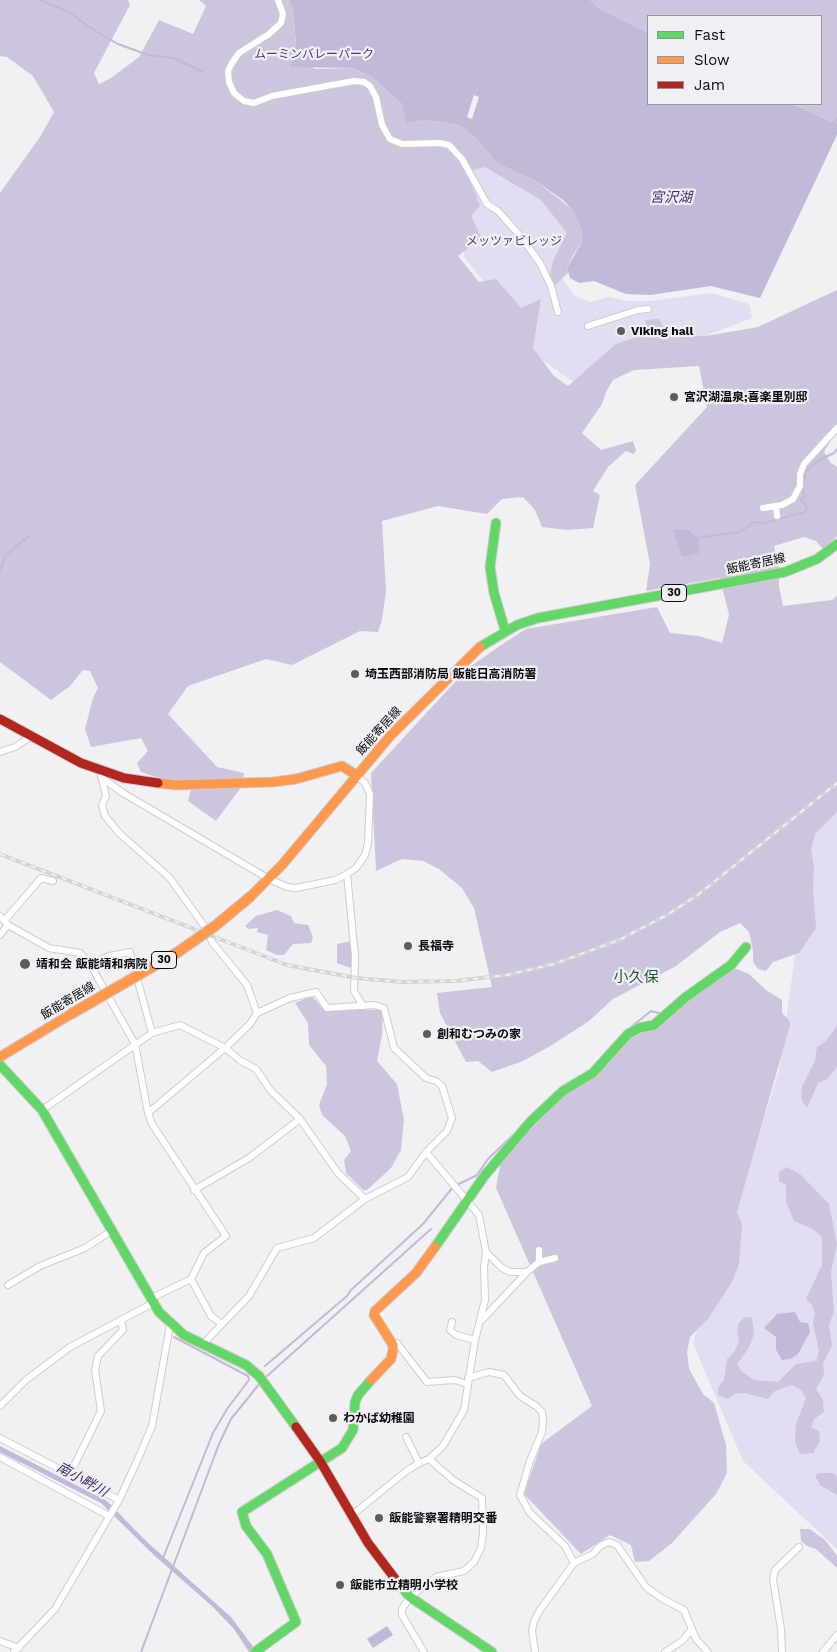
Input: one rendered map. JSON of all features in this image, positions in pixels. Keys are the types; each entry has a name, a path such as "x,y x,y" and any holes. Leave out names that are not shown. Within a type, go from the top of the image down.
{"street":[{"path":"278,0 283,14 281,23 269,34 239,53 228,71 234,93 244,101 254,103 272,96 354,81 364,82 370,86 376,97 382,125 390,139 402,144 440,143 449,145 462,159 487,204 512,226 540,263 551,286 558,312"},
{"path":"588,326 638,310 648,309"},
{"path":"763,508 776,506 793,499 800,486 800,474 804,464 837,428"},
{"path":"776,506 777,516"},
{"path":"496,523 490,567 499,612 505,630"},
{"name":"飯能寄居線","path":"0,1057 178,952 215,926 250,897 269,878 356,775 421,703 464,661 486,642 505,630 538,618 785,572 817,559 837,544"},
{"path":"0,719 101,774 269,878 287,887 296,888 335,880 347,874 359,863 368,843 370,794 365,783 342,766 288,780 176,785 101,774"},
{"path":"1,751 15,747 30,737"},
{"path":"101,774 106,796 102,805 104,816 120,834 169,877 207,930 212,942 243,980 255,1004 257,1013"},
{"path":"347,874 355,956 354,991 363,1006"},
{"path":"0,935 5,920 41,878 53,881"},
{"path":"0,1406 26,1380 70,1347 191,1279 204,1253 226,1236 152,1124 148,1113 135,1044 90,964 80,953 49,948 5,920"},
{"path":"255,1652 296,1622 267,1554 246,1526 242,1512 342,1448 348,1439 353,1430 355,1402 358,1395 391,1359 393,1345 376,1320 375,1311 416,1273 466,1200 531,1121 563,1091 593,1073 634,1030 654,1026 686,997 718,976 738,959 746,947"},
{"path":"90,964 109,956 130,952 152,1032"},
{"path":"148,1113 225,1048 250,1024 257,1013 290,998 316,992 327,1008 363,1006 384,1008 394,1048 426,1078 436,1080 442,1086 451,1109 450,1126 426,1152 408,1177 365,1199 314,1238 277,1248 249,1296 203,1344"},
{"path":"42,1110 152,1032 180,1025 225,1048 256,1069 271,1091 300,1120 338,1172 365,1199"},
{"path":"0,1064 42,1110 152,1301 170,1325 246,1365 259,1376 320,1461 373,1551 410,1597 492,1652"},
{"path":"194,1190 249,1158 300,1120"},
{"path":"351,1516 419,1462 429,1459 443,1446 464,1410 475,1340 485,1300 484,1267 486,1252 479,1216 426,1152"},
{"path":"8,1285 40,1266 85,1248 111,1231"},
{"path":"539,1250 539,1262"},
{"path":"486,1252 502,1268 510,1272 527,1272"},
{"path":"481,1321 527,1272 539,1262 555,1258"},
{"path":"191,1279 211,1316 222,1324"},
{"path":"70,1474 101,1412 95,1370 98,1356 123,1330 121,1320"},
{"path":"452,1322 450,1330 456,1335 475,1340"},
{"path":"0,1641 16,1650 54,1609 117,1502 152,1426 170,1325"},
{"path":"393,1345 397,1343 427,1382 468,1381 489,1372 504,1376 520,1396 542,1412 542,1432 530,1460 520,1495 538,1523 565,1546 574,1563"},
{"path":"406,1437 419,1462"},
{"path":"0,1438 70,1474 117,1502"},
{"path":"0,1457 109,1515"},
{"path":"424,1652 402,1615 402,1609 410,1597 436,1577 464,1571 474,1562 481,1548 482,1498 453,1480 429,1459"},
{"path":"535,1652 532,1631 534,1621 574,1563 593,1554 605,1543 613,1542 646,1587 663,1600 684,1610 696,1639 708,1652"},
{"path":"782,1652 781,1629 773,1579 776,1570 799,1547"},
{"path":"665,1652 682,1642 692,1630"},
{"path":"823,1652 837,1635"}],"green space":[{"name":"メッツァビレッジ","path":"471,149 542,195 576,231 555,268 575,296 590,302 609,297 626,301 650,301 712,293 749,304 752,318 578,385 523,347 503,305 464,257 465,221 457,163"},
{"path":"837,805 837,1549 743,1461 693,1343 779,1071 813,825"}],"shaded area":[{"path":"0,0 128,0 130,5 94,73 99,84 111,78 139,57 159,20 193,34 206,6 199,0 289,0 293,10 296,45 293,60 316,69 353,68 372,77 401,103 406,123 428,120 459,125 475,137 495,161 536,181 572,209 582,230 582,242 567,268 568,273 555,285 550,275 553,261 567,233 541,200 485,167 467,172 480,206 471,215 481,238 458,256 479,282 496,279 521,308 541,299 533,348 554,376 568,386 616,344 647,333 645,320 659,319 669,336 706,336 758,327 837,290 837,430 824,452 831,463 837,467 837,536 824,550 816,541 804,537 774,546 779,568 779,586 783,606 832,600 837,596 837,812 815,834 811,850 814,866 813,890 816,928 799,953 773,962 766,971 758,969 753,962 749,932 740,923 720,932 676,966 613,999 589,1021 552,1045 523,1061 492,1072 478,1061 466,1062 440,1013 437,993 492,987 474,908 462,888 439,869 423,861 402,859 376,871 371,773 467,669 498,647 526,629 657,607 670,633 699,636 722,643 729,615 720,578 646,591 650,564 635,485 707,407 699,366 634,370 613,380 602,404 582,433 601,450 633,441 636,451 633,454 626,451 608,467 593,491 600,495 593,528 567,530 542,527 535,510 523,497 502,499 487,514 438,506 382,521 386,591 382,620 378,632 360,631 292,665 266,659 188,686 168,714 217,767 244,773 242,786 216,821 188,801 191,789 141,772 137,763 148,751 141,738 91,747 85,729 93,698 98,688 90,671 83,670 70,686 51,700 0,662 0,193 40,137 54,112 33,76 7,57 0,56"},
{"path":"590,0 837,0 837,124 794,105 822,105 822,15 647,15 647,32 600,9"},
{"path":"277,910 291,916 294,923 308,925 313,937 311,943 293,944 284,955 277,955 266,950 268,935 257,932 258,928 249,929 245,926 256,916"},
{"path":"351,941 354,965 351,968 337,963 337,944"},
{"path":"727,965 749,974 766,990 782,1000 782,1013 789,1020 790,1025 737,1212 742,1224 739,1264 732,1282 708,1319 690,1337 687,1352 689,1369 703,1394 714,1403 726,1445 727,1473 716,1494 672,1543 649,1561 635,1562 631,1545 610,1535 581,1554 524,1494 541,1444 592,1406 496,1188 501,1161 563,1095 598,1076 627,1041 638,1033 647,1032 659,1026"},
{"path":"312,996 323,1009 383,1010 382,1035 377,1061 397,1084 404,1120 401,1150 391,1168 367,1190 363,1190 346,1173 344,1160 351,1151 345,1136 322,1115 319,1105 327,1084 326,1066 309,1045 308,1023 295,1003"},
{"path":"837,1026 837,1067 827,1079 818,1083 807,1108 801,1099 802,1087 815,1061 817,1047 826,1041"},
{"path":"786,1167 801,1175 829,1204 837,1244 831,1272 834,1311 829,1325 832,1345 823,1364 824,1375 816,1389 823,1400 824,1412 814,1419 811,1427 819,1431 820,1441 813,1453 800,1454 795,1442 796,1424 806,1398 801,1390 792,1385 775,1391 768,1399 744,1393 734,1394 728,1399 718,1395 718,1388 724,1380 727,1359 734,1352 739,1342 737,1331 739,1323 745,1317 752,1318 754,1335 748,1349 737,1364 741,1371 754,1380 778,1382 796,1364 816,1361 819,1351 813,1323 815,1313 812,1305 806,1299 822,1265 822,1237 813,1229 794,1221 786,1201 786,1185 779,1181 779,1172"},
{"path":"819,1473 832,1473 837,1476 837,1495 820,1485 815,1476"},
{"path":"800,1529 810,1529 826,1541 837,1556 837,1568 816,1549 807,1546 801,1541"}],"water":[{"name":"宮沢湖","path":"289,0 590,0 600,9 647,32 647,105 794,105 837,124 837,135 760,298 711,286 650,295 626,294 594,281 579,283 570,278 567,268 582,242 582,230 572,209 563,200 536,181 495,161 475,137 459,125 428,120 406,123 401,103 372,77 353,68 290,67 296,45 293,10"},
{"path":"673,530 689,530 699,540 699,553 682,557"},
{"path":"795,1312 800,1322 808,1323 810,1332 798,1354 790,1359 782,1360 776,1350 776,1337 764,1328 777,1314"},
{"path":"0,1446 107,1501 147,1542 231,1617 257,1652 249,1652 234,1629 213,1607 155,1556 101,1503 0,1452"},
{"path":"387,1626 393,1635 373,1648 367,1639"}],"pier":[{"path":"474,95 479,97 472,119 467,117"}],"waterway":[{"path":"41,0 70,13 118,44 148,55 174,58 203,72"},
{"path":"835,123 837,118"},
{"path":"697,538 740,532 754,522 764,523 805,512 807,507 801,499 805,496 802,490 806,471 819,460 834,453 837,449"},
{"path":"0,570 6,555 29,536"},
{"path":"631,1027 651,1011 662,1014"},
{"path":"457,1185 477,1175 488,1159 512,1136"},
{"path":"265,1366 347,1296 351,1290 423,1224 453,1187"},
{"path":"266,1377 431,1229"},
{"path":"163,1558 213,1433 227,1409 249,1380 248,1376 174,1337"},
{"path":"141,1652 219,1444 231,1419 260,1383"}],"railway":[{"path":"0,854 287,965 356,978 403,982 456,981 507,975 554,964 619,940 667,915 699,894 837,783"}],"traffic: fast":[{"path":"496,523 490,567 494,593 505,630"},
{"path":"480,647 517,625 538,618 785,572 817,559 837,544"},
{"path":"435,1247 485,1175 531,1121 563,1091 593,1073 628,1034 639,1028 654,1025 686,997 731,965 746,947"},
{"path":"0,1065 42,1110 159,1312 184,1335 246,1365 259,1376 296,1427"},
{"path":"255,1652 296,1622 267,1554 246,1526 242,1512 342,1448 353,1430 355,1402 358,1395 371,1380"},
{"path":"399,1584 410,1597 492,1652"}],"traffic: slow":[{"path":"250,897 282,865 391,735 480,647"},
{"path":"158,783 176,785 273,782 296,779 342,766 356,775"},
{"path":"71,1014 178,952 215,926 250,897"},
{"path":"0,1057 71,1014"},
{"path":"371,1380 391,1359 393,1350 393,1345 374,1315 375,1311 416,1273 435,1247"}],"traffic: jam":[{"path":"0,719 81,763 124,778 158,783"},
{"path":"296,1427 320,1461 368,1543 399,1584"}],"place":[{"name":"Viking hall","path":"621,331"},
{"name":"宮沢湖温泉;喜楽里別邸","path":"674,397"},
{"name":"埼玉西部消防局 飯能日高消防署","path":"355,674"},
{"name":"長福寺","path":"408,946"},
{"name":"靖和会 飯能靖和病院","path":"25,964"},
{"name":"創和むつみの家","path":"427,1034"},
{"name":"わかば幼稚園","path":"333,1418"},
{"name":"飯能警察署精明交番","path":"379,1518"},
{"name":"飯能市立精明小学校","path":"340,1585"}],"district":[{"name":"小久保","path":"636,978"}],"park label":[{"name":"ムーミンバレーパーク","path":"314,54"}],"water label":[{"name":"南小畔川","path":"82,1480"}]}
